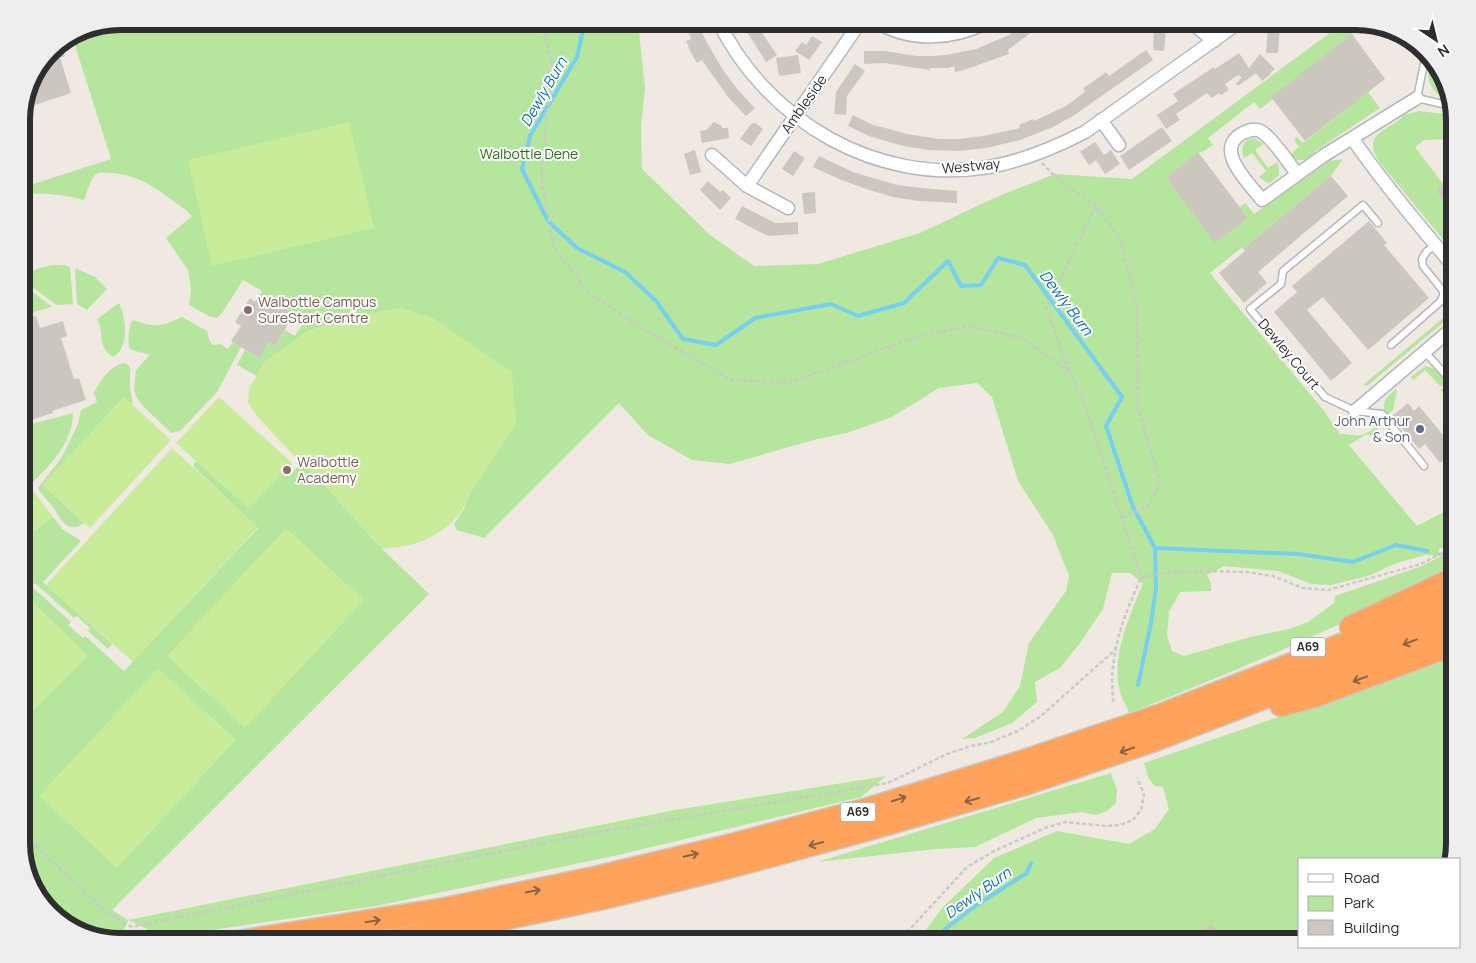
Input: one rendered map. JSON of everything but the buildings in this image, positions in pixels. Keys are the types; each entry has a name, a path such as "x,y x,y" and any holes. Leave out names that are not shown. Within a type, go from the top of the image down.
{"highway":[{"name":"A69","path":"1161,715 1446,582"},
{"name":"A69","path":"296,933 445,910 599,877 724,848 868,809 1018,763 1161,715 1446,604"},
{"name":"A69","path":"433,933 603,898 729,868 1015,787 1152,741 1446,627"},
{"name":"A69","path":"1152,741 1315,696 1446,647"}],"street":[{"name":"Westway","path":"723,30 737,55 764,88 795,116 827,138 872,158 919,168 940,170 981,168 1014,162 1070,140 1229,30"},
{"name":"Ambleside","path":"747,186 855,30"},
{"path":"891,30 901,34 919,36 952,34 964,30"},
{"path":"1200,30 1214,41"},
{"path":"1297,174 1264,134 1258,130 1250,130 1233,141 1230,149 1231,158 1262,200 1297,174 1417,98"},
{"path":"1101,120 1119,146"},
{"path":"1352,138 1377,173 1446,257"},
{"path":"712,155 747,186 788,208"},
{"path":"1355,411 1446,333"}],"lane":[{"path":"1424,65 1417,98 1444,104"},
{"name":"Dewley Court","path":"1355,411 1325,397 1250,308 1281,284 1283,271 1363,205 1378,223"},
{"path":"1391,345 1440,302 1443,296 1443,291 1423,266 1422,259 1427,251 1436,245"},
{"path":"1424,351 1446,375"},
{"path":"1355,411 1382,414 1424,466"}],"path":[{"path":"543,30 552,63 541,178 554,248 589,293 637,325 731,380 788,383 922,335 970,326 1022,338 1069,372"},
{"path":"1050,171 1062,183 1096,205 1120,239 1137,306 1138,408 1160,482 1149,506 1121,518"},
{"path":"1096,205 1046,308 1069,372 1086,407 1141,578"},
{"path":"1113,702 1112,668 1116,649 1126,609 1141,578 1162,573 1204,571 1247,572 1273,576 1304,588 1328,590 1421,564 1446,551"},
{"path":"30,840 102,908 132,927 582,835 888,783 947,754 991,742 1018,731 1041,716 1116,649"},
{"path":"906,933 967,867 994,851 1045,828 1065,822 1107,826 1120,825 1133,820 1141,810 1144,794 1137,778"}],"green space":[{"name":"Walbottle Dene","path":"120,30 639,30 645,89 641,126 642,169 710,235 754,266 818,264 920,233 994,198 1055,174 1132,179 1334,30 1357,30 1318,61 1352,104 1368,92 1380,108 1314,152 1315,154 1307,160 1295,160 1290,155 1299,147 1294,140 1297,137 1303,143 1344,111 1310,68 1272,97 1273,99 1260,109 1254,102 1208,138 1213,145 1198,153 1166,178 1215,242 1248,218 1240,207 1245,203 1254,214 1329,161 1343,159 1331,176 1243,249 1241,248 1210,273 1324,411 1340,434 1366,434 1380,422 1382,423 1370,436 1367,434 1349,445 1417,526 1446,511 1446,546 1438,550 1442,556 1446,554 1446,573 1294,645 1129,713 1121,695 1118,681 1119,652 1127,623 1143,583 1130,573 1112,573 1103,609 1080,643 1060,668 1035,682 1037,702 1012,723 975,738 962,739 1003,712 1020,686 1029,643 1066,591 1069,576 1053,535 1018,481 992,397 977,383 939,388 892,417 847,433 817,439 730,464 692,460 648,435 619,403 484,538 457,530 454,524 464,509 469,496 402,308 353,317 306,332 264,363 257,376 237,365 245,350 259,358 269,342 275,346 285,330 295,336 305,320 243,280 217,318 209,316 189,305 191,289 188,270 166,238 192,216 187,211 152,186 122,174 101,173 95,175 84,200 53,194 30,194 30,185 111,159 74,43 97,33","holes":["1425,555 1441,556 1422,566 1335,596 1334,603 1308,622 1289,629 1250,637 1184,656 1172,651 1167,635 1169,612 1180,592 1211,591 1211,583 1207,575 1224,566 1278,571 1311,584 1331,585 1368,576 1397,563"]},
{"path":"1429,68 1434,75 1443,98 1434,90 1429,79"},
{"path":"1419,111 1445,114 1446,139 1424,140 1415,147 1444,185 1436,191 1446,204 1446,243 1375,155 1373,147 1376,136 1402,118 1401,116"},
{"path":"349,122 374,228 212,266 188,160"},
{"path":"1254,138 1264,144 1255,150 1268,168 1277,162 1279,167 1279,175 1270,183 1259,177 1266,171 1252,153 1244,158 1243,145 1247,140"},
{"path":"52,265 65,265 70,268 73,304 57,305 30,286 30,272"},
{"path":"75,268 95,277 107,289 87,310 77,304"},
{"path":"30,290 51,306 30,313"},
{"path":"119,303 125,324 125,332 122,347 113,357 102,344 100,324 97,319"},
{"path":"402,308 433,318 512,372 516,423 469,496 461,512 449,525 426,540 382,549 318,478 294,456 256,415 248,402 249,389 264,363 306,332 353,317"},
{"path":"1446,316 1446,320 1367,386 1363,385"},
{"path":"182,317 207,331 210,342 213,345 221,344 228,349 233,342 241,347 217,392 180,431 171,433 137,398 134,390 136,370 150,355 132,350 129,347 128,340 133,320 158,325"},
{"path":"125,363 130,367 133,406 124,397 43,485 84,523 79,526 70,527 63,522 38,488 62,457 78,424 81,410 97,402 94,393 103,378 110,370"},
{"path":"1425,366 1433,368 1446,383 1441,387 1425,370 1413,380 1411,377"},
{"path":"1396,389 1393,410 1387,415 1384,404"},
{"path":"124,397 171,440 90,528 43,485"},
{"path":"219,397 291,462 249,509 176,443"},
{"path":"73,413 69,433 60,451 33,482 30,478 30,425"},
{"path":"172,448 258,527 133,662 46,585"},
{"path":"196,461 249,508 291,462 293,472 299,465 304,465 382,549 429,594 112,910 128,920 123,933 103,931 80,924 56,907 42,888 33,866 30,849 30,714 87,656 30,600 30,534 53,517 62,529 80,540 43,582 112,644 108,649 88,631 90,628 77,616 74,618 35,583 31,586 71,622 68,625 83,638 85,636 124,671 258,528 193,466"},
{"path":"30,487 53,517 30,534"},
{"path":"286,528 364,600 245,728 167,656"},
{"path":"30,600 88,656 30,714"},
{"path":"1446,660 1446,843 1444,858 1298,858 1298,933 924,933 943,907 994,858 1057,831 1129,844 1155,829 1169,809 1163,787 1154,786 1148,777 1144,763"},
{"path":"158,668 236,740 117,868 39,796"},
{"path":"1111,773 1117,790 1116,803 1107,811 1096,815 1081,812 1036,818 975,847 937,849 817,862"},
{"path":"886,776 861,797 618,855 376,906 191,933 156,933 128,920 675,810"}],"waterway":[{"name":"Dewly Burn","path":"583,30 577,57 530,136 522,169 548,221 577,248 625,272 656,301 683,339 716,345 755,318 831,304 858,316 904,303 948,261 961,286 981,285 998,258 1025,265 1122,397 1106,426 1133,507 1155,548 1156,588 1138,685"},
{"path":"1155,548 1298,554 1353,562 1396,545 1427,551"},
{"name":"Dewly Burn","path":"942,933 975,906 1027,873 1031,863"}],"place":[{"name":"Walbottle Campus SureStart Centre","path":"248,310"},
{"name":"John Arthur & Son","path":"1420,429"},
{"name":"Walbottle Academy","path":"287,470"}]}
